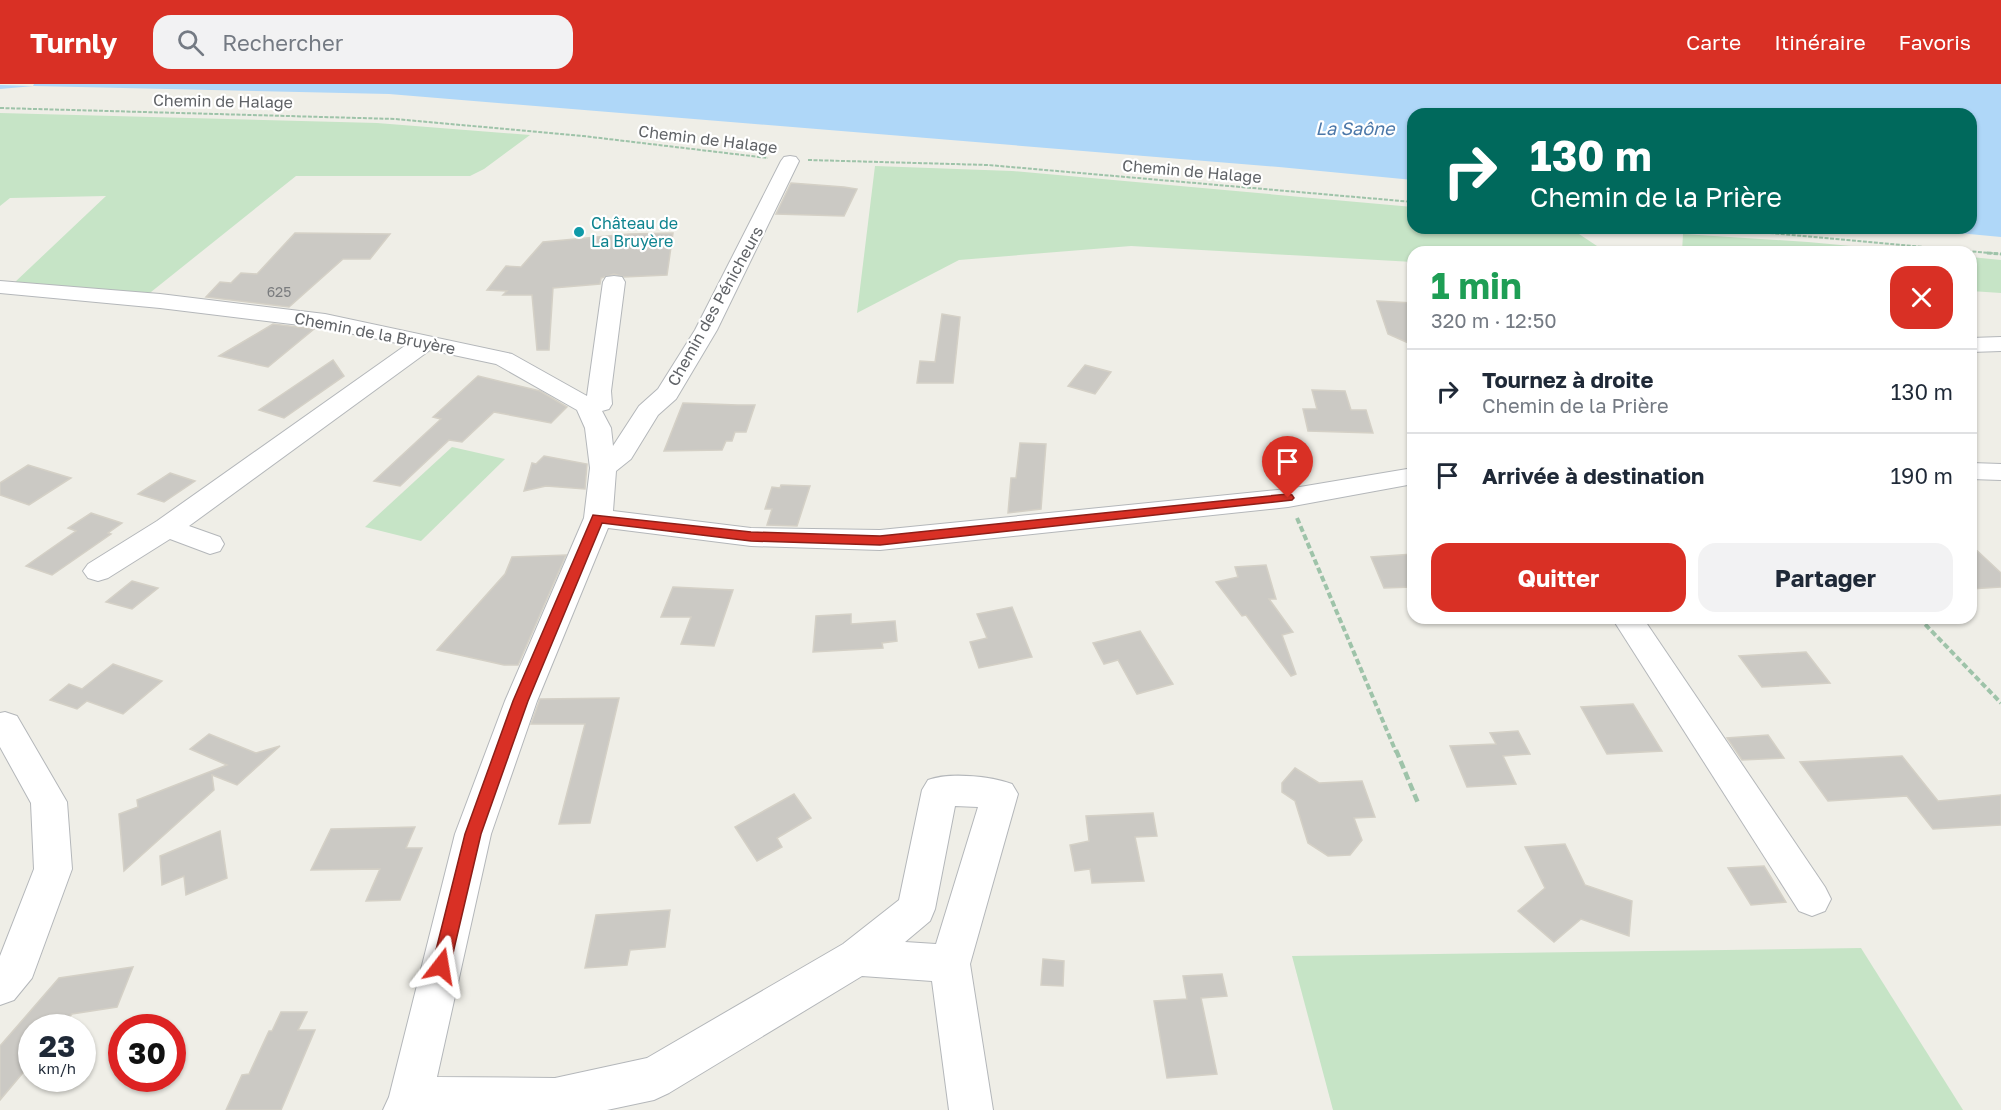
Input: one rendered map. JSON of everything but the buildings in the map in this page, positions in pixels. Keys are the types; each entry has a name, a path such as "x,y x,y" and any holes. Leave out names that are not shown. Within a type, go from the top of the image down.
{"street":[{"name":"Chemin des Pénicheurs","path":"603,468 622,453 648,411 667,394 706,330 790,160"},
{"path":"614,282 599,391 594,405 603,468 598,518 521,701 473,834 407,1104 555,1100 654,1078 857,957 916,909 940,790 1000,795 950,964 971,1110"},
{"name":"Chemin de la Bruyère","path":"0,287 160,301 325,321 504,359 594,405"},
{"path":"98,571 167,528 426,342"},
{"path":"1977,345 2001,344"},
{"path":"594,405 648,411"},
{"path":"1977,471 2001,472"},
{"path":"598,518 751,537 880,540 1288,498 1407,477"},
{"path":"167,528 210,544"},
{"path":"1631,624 1812,899"},
{"path":"0,986 18,965 53,870 49,802 5,725"},
{"path":"857,957 950,964"}],"path":[{"name":"Chemin de Halage","path":"0,108 395,118 583,135 790,160 988,165 1407,201"},
{"path":"1780,234 1913,246"},
{"path":"1977,252 2001,254"},
{"path":"1288,498 1418,803"},
{"path":"1925,624 2001,703"}],"green space":[{"path":"0,113 377,123 530,135 484,169 470,176 296,176 146,296 14,283 106,196 10,198 0,206"},
{"path":"875,166 1012,171 1407,206 1407,234 1579,234 1597,246 1407,246 1407,262 1131,246 959,260 857,313"},
{"path":"1683,234 1851,246 1682,246"},
{"path":"1977,258 2001,260 2001,293 1977,291"},
{"path":"452,447 505,459 421,541 365,527"},
{"path":"1861,948 1963,1110 1333,1110 1292,956"}],"water":[{"name":"La Saône","path":"34,84 2001,84 2001,237 1969,234 1977,234 1977,108 1407,108 1407,179 389,94 34,86 0,89 0,85 33,86"}],"place":[{"name":"Château de La Bruyère","path":"579,232"}],"route":[{"path":"441,966 473,834 521,701 598,518 751,537 880,540 1288,498"}]}
